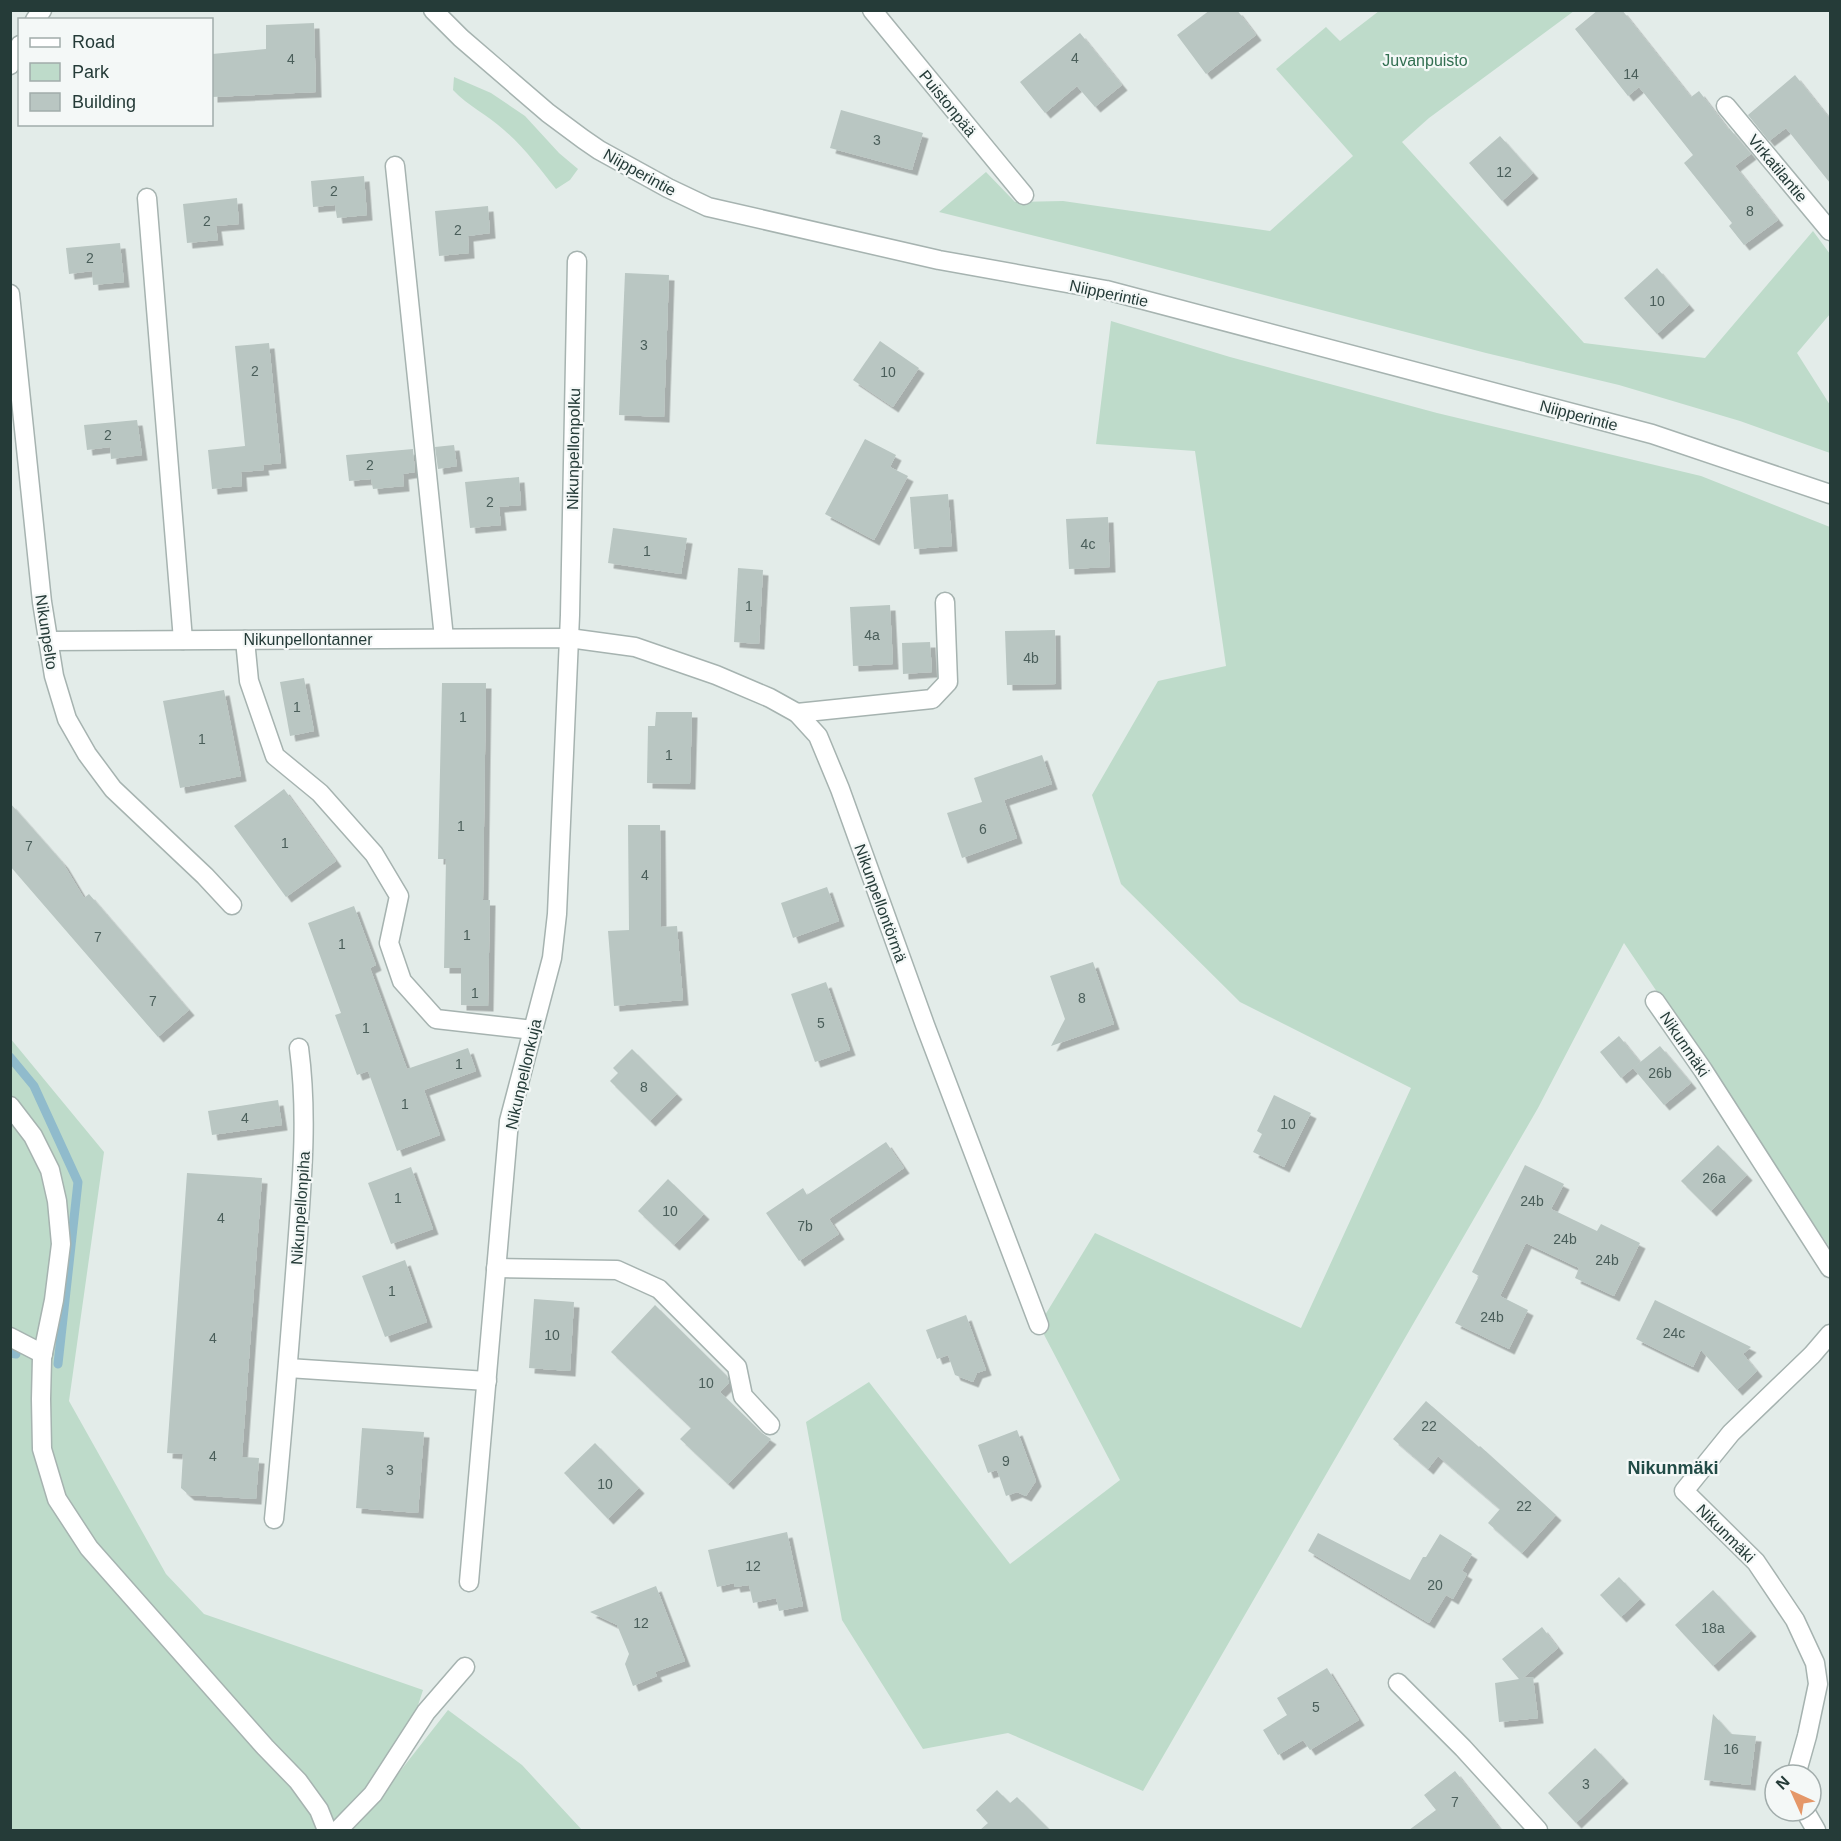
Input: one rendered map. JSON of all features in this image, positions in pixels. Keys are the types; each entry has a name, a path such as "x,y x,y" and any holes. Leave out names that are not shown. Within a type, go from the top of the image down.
{"street":[{"name":"Niipperintie","path":"433,10 461,38 548,113 583,139 668,188 708,207 949,262 1106,290 1652,434 1830,494"},
{"name":"Puistonpää","path":"872,10 1024,195"},
{"path":"10,65 18,49"},
{"name":"Virkatilantie","path":"1726,106 1830,231"},
{"path":"395,166 444,638"},
{"path":"147,198 183,640"},
{"name":"Nikunpellonpolku","path":"569,638 577,261"},
{"name":"Nikunpelto","path":"10,294 15,385 42,602 54,676 67,719 87,754 113,789 205,876 232,905"},
{"path":"797,713 932,699 948,682 945,602"},
{"name":"Nikunpellontanner","path":"48,641 569,638"},
{"name":"Nikunpellontörmä","path":"569,638 635,647 716,675 770,698 797,713 818,736 840,789 933,1046 1039,1326"},
{"name":"Nikunpellonkuja","path":"469,1582 509,1121 552,958 557,914 569,638"},
{"path":"245,640 249,681 275,756 320,793 374,854 399,896 389,943 402,981 436,1018 533,1030"},
{"name":"Nikunmäki","path":"1655,1001 1703,1070 1830,1268"},
{"name":"Nikunpellonpiha","path":"274,1520 288,1368 304,1146 303,1077 299,1048"},
{"path":"10,1106 33,1136 50,1170 57,1201 61,1244 44,1353 41,1400 42,1449 57,1499 89,1548 265,1747 298,1781 319,1810 327,1830"},
{"path":"496,1268 617,1270 659,1290 737,1367 743,1396 770,1425"},
{"name":"Nikunmäki","path":"1799,1763 1818,1684 1815,1663 1795,1620 1756,1562 1684,1491 1731,1433 1812,1355 1830,1334"},
{"path":"10,1337 44,1353"},
{"path":"288,1368 486,1381"},
{"path":"338,1830 373,1794 426,1712 465,1667"},
{"path":"1398,1683 1463,1748 1538,1830"}],"green space":[{"name":"Juvanpuisto","path":"1379,11 1574,11 1429,118 1402,142 1584,343 1705,358 1813,231 1830,254 1830,314 1797,353 1830,405 1830,453 1740,421 1619,385 939,212 986,172 1015,202 1063,201 1270,231 1353,156 1276,69 1326,27 1340,41"},
{"path":"454,77 491,93 525,116 559,153 578,169 570,180 556,189 532,158 511,137 453,90"},
{"path":"1111,321 1230,357 1437,413 1701,476 1830,527 1830,1248 1624,943 1538,1108 1143,1791 1008,1733 923,1749 842,1620 806,1422 869,1382 1010,1564 1120,1480 1039,1325 1095,1233 1301,1328 1411,1088 1240,1002 1121,884 1092,795 1158,681 1226,666 1195,451 1096,444"},
{"path":"10,1038 104,1152 69,1401 166,1574 204,1614 423,1690 394,1779 448,1710 522,1765 582,1830 11,1830"}],"building":[{"path":"1210,10 1237,10 1256,35 1206,74 1177,35"},
{"path":"1598,10 1622,10 1691,97 1699,91 1728,129 1751,154 1735,166 1778,220 1744,245 1729,226 1732,223 1684,163 1693,155 1639,87 1628,96 1575,29"},
{"path":"314,23 316,92 213,97 213,54 266,49 266,25"},
{"path":"1080,33 1122,85 1095,107 1077,86 1045,113 1020,82"},
{"path":"1795,75 1830,119 1830,183 1786,128 1769,141 1748,115"},
{"path":"841,110 923,133 912,170 830,148"},
{"path":"1500,136 1533,173 1502,201 1469,163"},
{"path":"364,176 367,215 337,218 335,205 313,207 311,181"},
{"path":"237,198 239,224 216,226 218,240 187,243 183,204"},
{"path":"488,206 490,233 468,236 469,253 439,256 435,211"},
{"path":"120,243 124,282 93,285 92,271 69,274 66,248"},
{"path":"1657,268 1689,305 1657,334 1624,298"},
{"path":"625,273 669,275 664,417 619,415"},
{"path":"880,341 919,368 893,407 853,380"},
{"path":"269,343 281,463 263,465 264,470 241,472 242,486 212,489 208,450 245,446 235,346"},
{"path":"137,420 142,455 111,459 110,447 87,450 84,425"},
{"path":"865,439 896,455 890,467 908,476 874,540 825,514"},
{"path":"454,445 457,466 438,469 435,447"},
{"path":"413,449 415,472 403,474 404,486 373,489 371,479 349,481 346,455"},
{"path":"519,477 521,505 499,507 501,525 470,528 465,482"},
{"path":"948,494 952,546 914,549 910,497"},
{"path":"1108,517 1110,567 1069,569 1066,519"},
{"path":"613,528 687,538 681,574 608,563"},
{"path":"738,568 763,570 759,644 734,642"},
{"path":"890,605 893,664 853,666 850,607"},
{"path":"1055,630 1056,684 1007,685 1005,631"},
{"path":"930,642 932,672 903,674 902,643"},
{"path":"304,678 314,731 290,736 280,682"},
{"path":"442,683 486,683 483,900 490,900 488,1006 461,1005 461,968 444,968 446,859 438,859"},
{"path":"224,690 241,776 180,788 163,701"},
{"path":"656,712 692,712 690,784 647,783 648,726 655,726"},
{"path":"1042,755 1052,784 1004,800 1017,838 962,858 947,813 982,802 974,778"},
{"path":"284,789 336,861 286,897 234,826"},
{"path":"10,803 63,863 84,898 89,894 189,1010 158,1037 10,866"},
{"path":"628,825 660,825 661,927 677,926 683,1000 614,1006 608,931 629,930"},
{"path":"827,887 839,921 793,938 781,903"},
{"path":"354,906 376,965 370,968 407,1069 468,1048 476,1071 424,1090 440,1135 397,1151 368,1071 357,1075 335,1015 341,1013 308,923"},
{"path":"1093,962 1114,1024 1051,1046 1065,1019 1050,976"},
{"path":"826,982 850,1050 815,1062 791,994"},
{"path":"1619,1036 1640,1062 1621,1078 1600,1052"},
{"path":"1660,1046 1691,1083 1664,1105 1633,1068"},
{"path":"632,1049 677,1094 650,1121 610,1081 618,1073 613,1068"},
{"path":"1274,1095 1311,1113 1284,1167 1253,1152 1262,1134 1257,1131"},
{"path":"278,1100 282,1125 212,1135 208,1111"},
{"path":"886,1142 904,1168 829,1219 839,1234 799,1261 766,1213 803,1188 807,1195"},
{"path":"1718,1145 1747,1175 1711,1211 1681,1181"},
{"path":"1525,1165 1564,1184 1551,1209 1597,1231 1601,1224 1640,1243 1614,1296 1575,1278 1579,1268 1526,1243 1500,1296 1528,1310 1509,1349 1455,1323 1479,1276 1472,1272"},
{"path":"411,1167 433,1229 391,1244 368,1183"},
{"path":"187,1173 262,1178 242,1457 259,1458 256,1499 189,1495 181,1488 183,1454 167,1453"},
{"path":"668,1179 704,1214 674,1245 638,1211"},
{"path":"405,1260 427,1322 385,1337 362,1276"},
{"path":"534,1299 574,1302 570,1371 529,1368"},
{"path":"1655,1300 1751,1347 1743,1354 1757,1371 1737,1390 1701,1350 1693,1367 1636,1339"},
{"path":"655,1305 727,1376 729,1383 720,1392 771,1439 728,1484 680,1439 691,1428 611,1352"},
{"path":"966,1315 986,1370 977,1373 973,1382 955,1375 948,1355 937,1359 926,1330"},
{"path":"1426,1401 1556,1515 1522,1553 1488,1523 1500,1509 1438,1456 1428,1469 1393,1439"},
{"path":"362,1428 424,1432 418,1513 356,1508"},
{"path":"1017,1430 1036,1481 1026,1496 1017,1492 1006,1496 997,1470 988,1473 978,1445"},
{"path":"595,1443 639,1488 608,1519 564,1473"},
{"path":"787,1532 803,1606 779,1611 776,1598 753,1603 749,1585 735,1587 734,1583 717,1587 708,1550"},
{"path":"1318,1533 1410,1580 1440,1534 1472,1554 1462,1571 1467,1574 1453,1599 1446,1595 1429,1623 1308,1551"},
{"path":"1619,1577 1640,1599 1621,1617 1600,1595"},
{"path":"656,1586 685,1661 655,1672 657,1676 633,1686 625,1664 629,1654 617,1625 590,1612"},
{"path":"1713,1590 1751,1631 1713,1666 1675,1625"},
{"path":"1542,1627 1558,1648 1523,1678 1533,1677 1538,1718 1499,1722 1495,1683 1519,1679 1502,1659"},
{"path":"1327,1668 1359,1720 1310,1750 1303,1740 1278,1755 1263,1730 1287,1715 1277,1698"},
{"path":"1713,1714 1731,1734 1756,1736 1750,1785 1704,1780"},
{"path":"1595,1748 1623,1778 1576,1823 1548,1793"},
{"path":"1455,1771 1501,1830 1409,1830 1436,1810 1424,1795"},
{"path":"997,1790 1010,1803 1017,1797 1050,1830 980,1830 988,1823 976,1810"}],"waterway":[{"path":"10,1057 34,1086 78,1182 58,1364"},
{"path":"10,1353 16,1354"}],"district":[{"name":"Nikunmäki","path":"1673,1468"}]}
